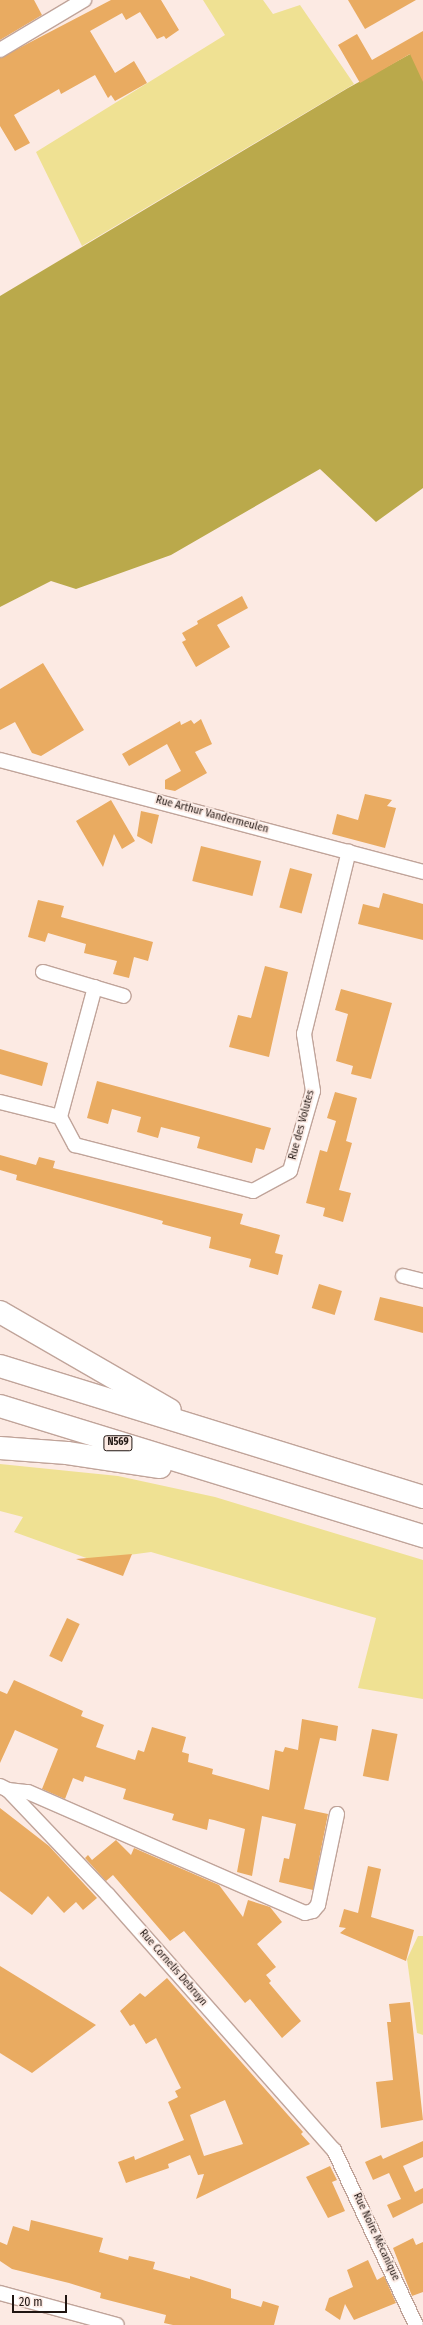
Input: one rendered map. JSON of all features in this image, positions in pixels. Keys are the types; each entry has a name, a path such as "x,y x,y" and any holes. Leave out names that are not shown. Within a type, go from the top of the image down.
{"highway":[{"path":"0,1312 207,1431"},
{"path":"0,1366 423,1497"},
{"name":"N569","path":"0,1406 423,1536"},
{"path":"0,1448 67,1453 235,1479"}],"street":[{"path":"0,50 84,0"},
{"name":"Rue Arthur Vandermeulen","path":"0,760 349,851 423,872"},
{"name":"Rue des Volutes","path":"60,1117 75,1145 253,1191 290,1171 313,1091 304,1034 349,851"},
{"path":"43,972 124,996"},
{"path":"0,1102 60,1117 95,987"},
{"path":"403,1276 423,1280"},
{"name":"Rue Cornelis Debruyn","path":"4,1788 28,1792 304,1913 313,1911 318,1904 337,1814"},
{"name":"Rue Cornelis Debruyn","path":"4,1788 108,1895 334,2150"},
{"name":"Rue Noire Mécanique","path":"334,2150 416,2325"},
{"path":"0,2292 117,2325"}],"shaded area":[{"path":"203,0 263,0 273,14 300,5 354,84 82,246 36,152 225,35"},
{"path":"423,47 423,488 376,522 320,469 171,555 76,589 51,581 0,607 0,296 348,88"},
{"path":"0,1464 118,1476 215,1497 423,1560 423,1699 358,1688 376,1618 151,1552 92,1560 14,1532 23,1517 0,1511"},
{"path":"418,1936 423,1936 423,2035 417,2033 407,1959"}],"building":[{"path":"0,0 34,0 42,15 0,40"},
{"path":"111,0 161,0 179,30 166,39 164,36 157,39 140,12 126,20 122,13 90,31 115,73 134,61 147,83 115,101 111,95 108,98 95,75 61,94 59,89 14,115 30,143 15,151 0,126 0,58"},
{"path":"348,0 416,0 365,29"},
{"path":"423,31 423,82 410,54 360,83 338,45 357,34 372,60"},
{"path":"242,596 248,608 217,625 230,647 196,667 182,642 186,640 182,633 198,624 197,621"},
{"path":"43,663 84,730 41,756 32,753 15,722 0,730 0,689"},
{"path":"201,719 212,744 195,752 207,773 175,791 165,789 165,780 181,771 167,744 129,766 122,754 180,721 181,725 191,720 194,724"},
{"path":"365,794 392,800 387,806 396,808 385,848 332,834 337,814 358,820"},
{"path":"111,800 135,841 122,849 114,834 103,867 76,821"},
{"path":"141,811 159,815 152,844 137,836"},
{"path":"201,846 261,861 252,896 192,881"},
{"path":"290,868 312,874 302,914 279,908"},
{"path":"383,893 423,904 423,940 358,924 363,904 379,908"},
{"path":"38,900 64,906 61,917 153,942 148,961 134,957 129,978 113,974 117,961 84,953 86,944 48,933 45,942 28,937"},
{"path":"265,966 288,972 269,1057 229,1047 238,1015 251,1018"},
{"path":"341,989 392,1003 371,1079 351,1074 353,1066 336,1061 348,1014 335,1010"},
{"path":"0,1049 48,1063 42,1086 0,1074"},
{"path":"97,1081 271,1128 264,1150 256,1148 252,1163 197,1148 200,1137 161,1127 158,1138 137,1132 141,1117 112,1109 108,1124 87,1118"},
{"path":"335,1092 357,1098 346,1141 352,1143 339,1190 351,1193 343,1222 323,1216 325,1208 306,1203 320,1150 327,1152 336,1121 327,1118"},
{"path":"0,1155 36,1165 39,1157 55,1161 53,1168 243,1214 240,1224 280,1235 275,1253 283,1255 278,1275 249,1267 251,1259 209,1248 211,1237 162,1224 163,1221 16,1180 17,1175 0,1170"},
{"path":"319,1284 342,1291 335,1315 312,1308"},
{"path":"380,1297 423,1307 423,1333 374,1320"},
{"path":"132,1554 123,1576 76,1559"},
{"path":"67,1618 80,1624 62,1662 49,1656"},
{"path":"14,1680 83,1711 81,1716 104,1725 96,1747 135,1760 138,1750 144,1752 152,1727 186,1737 182,1752 189,1754 188,1762 213,1769 212,1774 269,1790 275,1750 283,1752 285,1747 298,1750 302,1719 338,1726 336,1741 320,1738 304,1809 328,1814 313,1890 279,1882 284,1858 289,1859 296,1824 262,1816 252,1876 237,1872 245,1829 209,1819 207,1830 172,1820 174,1814 123,1799 126,1789 85,1776 83,1782 73,1778 65,1799 42,1789 58,1749 15,1730 0,1763 0,1691 7,1694"},
{"path":"372,1729 398,1734 388,1781 363,1776"},
{"path":"0,1808 49,1846 97,1898 83,1910 76,1902 64,1913 48,1896 32,1915 0,1891"},
{"path":"116,1840 131,1855 134,1848 219,1885 243,1917 248,1900 270,1907 282,1922 257,1944 276,1967 266,1975 271,1981 269,1983 301,2021 282,2038 250,1999 245,2003 184,1931 170,1941 113,1875 106,1881 85,1858 88,1855 92,1860"},
{"path":"368,1866 381,1869 371,1917 414,1930 406,1961 340,1933 346,1928 339,1927 344,1909 358,1913"},
{"path":"0,1966 96,2025 32,2073 0,2053"},
{"path":"167,1978 303,2132 301,2134 310,2144 196,2199 204,2174 198,2175 190,2155 168,2164 169,2168 126,2183 118,2162 134,2156 135,2160 184,2140 168,2102 178,2097 175,2091 181,2088 156,2038 146,2044 134,2024 130,2026 120,2011 140,1993 145,1997","holes":["225,2100 243,2144 204,2156 190,2115"]},
{"path":"410,2002 423,2120 381,2128 376,2082 393,2080 387,2022 391,2022 389,2004"},
{"path":"423,2141 423,2157 403,2166 415,2192 423,2188 423,2203 393,2218 387,2205 401,2199 389,2173 373,2180 365,2162 381,2155 383,2159"},
{"path":"330,2166 337,2180 332,2182 345,2211 328,2218 306,2177"},
{"path":"31,2220 103,2238 99,2252 128,2260 129,2256 155,2262 153,2269 190,2279 190,2276 231,2289 231,2298 261,2307 263,2301 279,2306 274,2325 173,2325 164,2323 166,2315 100,2298 101,2293 69,2283 12,2269 0,2261 0,2242 7,2245 13,2226 29,2231"},
{"path":"413,2238 416,2245 423,2242 423,2292 412,2296 393,2248"},
{"path":"368,2260 377,2280 384,2276 396,2303 354,2320 345,2304 340,2320 325,2310 329,2298 353,2287 347,2270"}]}
